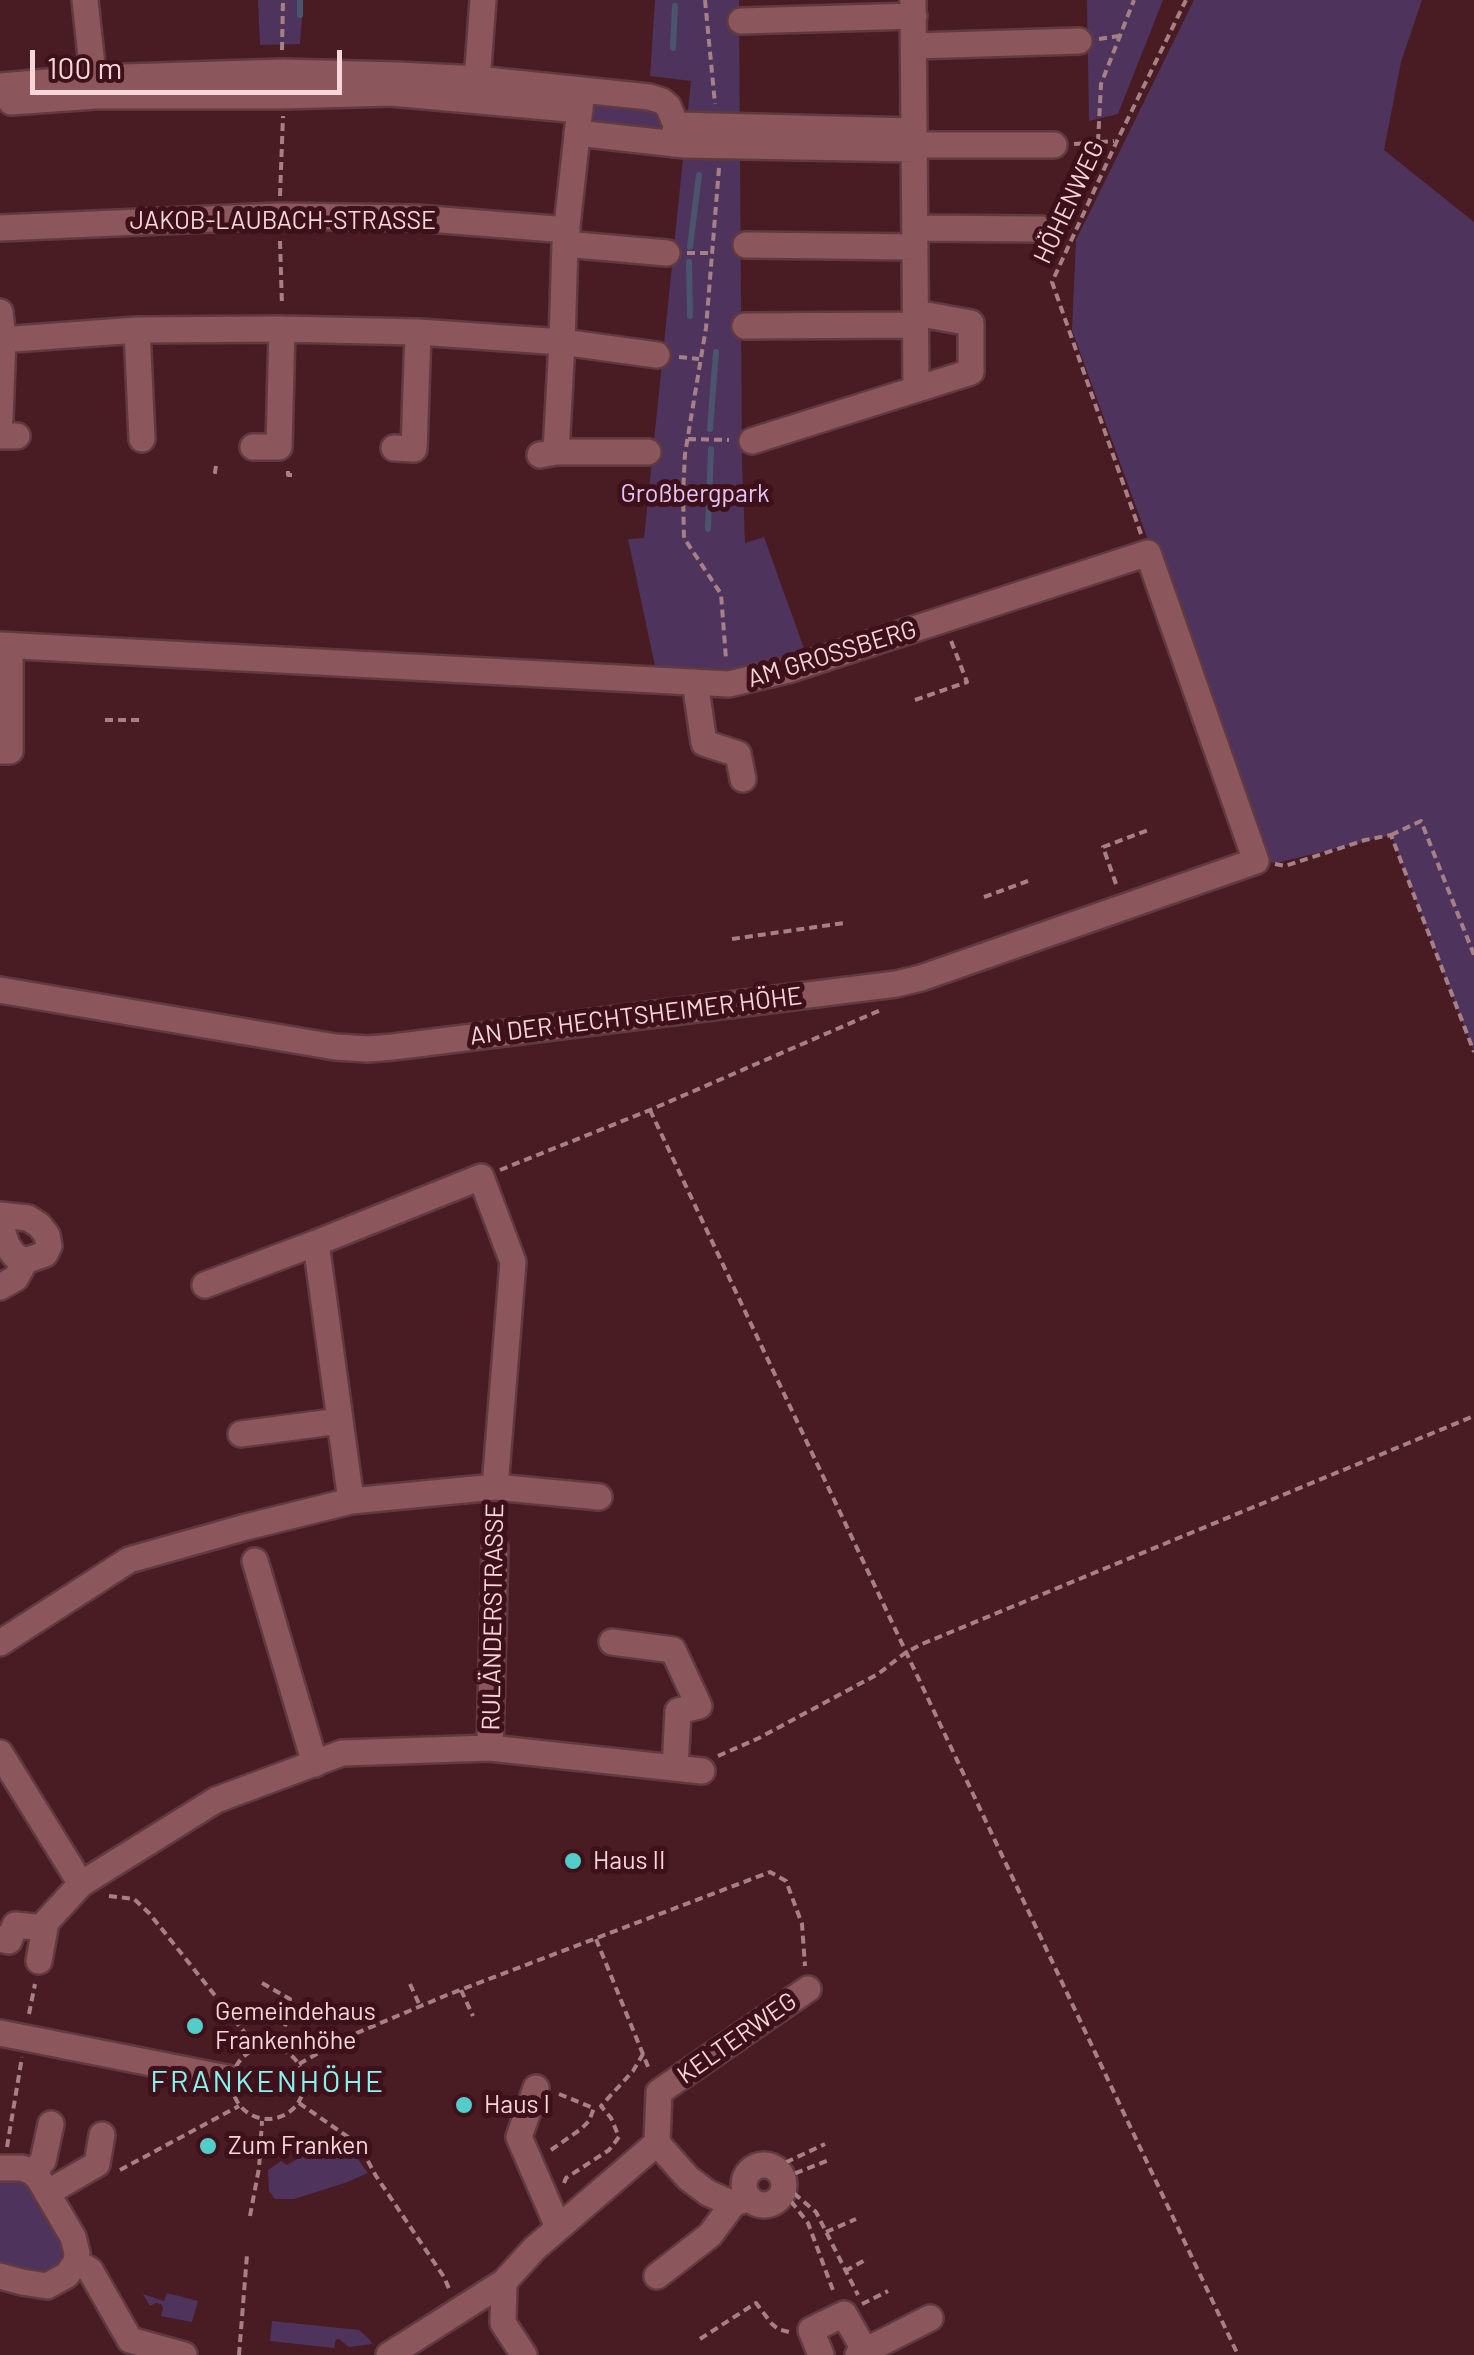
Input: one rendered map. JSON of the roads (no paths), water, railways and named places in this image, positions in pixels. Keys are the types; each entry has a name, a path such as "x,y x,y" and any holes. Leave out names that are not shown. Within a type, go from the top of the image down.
{"street":[{"path":"85,0 94,87"},
{"path":"476,89 483,0"},
{"path":"741,22 914,8 916,388"},
{"path":"914,46 1079,41"},
{"path":"0,86 283,96 398,74 580,111 675,135 1054,145"},
{"path":"0,103 94,87"},
{"path":"580,111 649,97 668,106 675,135"},
{"path":"580,111 566,237 562,342 548,454 648,452"},
{"name":"JAKOB-LAUBACH-STRASSE","path":"0,228 279,216 417,218 667,253"},
{"path":"746,245 1041,229"},
{"path":"745,326 916,319 971,324 971,372 752,441"},
{"path":"6,430 1,330 418,332 562,342 656,355"},
{"path":"137,330 139,440"},
{"path":"252,446 289,460 282,330"},
{"path":"412,449 418,332"},
{"name":"AM GROSSBERG","path":"5,645 729,684 788,670 1148,553 1256,861"},
{"path":"0,751 10,751 5,645"},
{"path":"696,682 704,743 738,754 742,779"},
{"name":"AN DER HECHTSHEIMER HÖHE","path":"0,990 335,1047 368,1049 896,984 1256,861"},
{"name":"RULÄNDERSTRASSE","path":"316,1243 482,1177 514,1262 495,1487"},
{"path":"0,1215 28,1218 39,1225 47,1235 49,1246 45,1254 25,1260 14,1255 6,1245 0,1224"},
{"path":"205,1285 316,1243 351,1501"},
{"path":"0,1287 16,1278 25,1260"},
{"path":"241,1434 340,1420"},
{"name":"RULÄNDERSTRASSE","path":"0,1643 128,1560 351,1501 495,1487 599,1497"},
{"name":"RULÄNDERSTRASSE","path":"490,1748 495,1548"},
{"path":"256,1561 315,1764"},
{"path":"612,1642 674,1650 700,1706 678,1711 675,1768"},
{"path":"39,1961 46,1922 82,1884 216,1800 342,1752 490,1748 702,1771"},
{"path":"0,1753 82,1884"},
{"path":"0,1939 9,1940 15,1925 45,1928"},
{"name":"KELTERWEG","path":"656,2143 659,2092 808,1989"},
{"path":"12,2035 232,2078"},
{"path":"536,2088 520,2138 555,2218"},
{"path":"39,2182 51,2124"},
{"path":"39,2182 97,2164 102,2136"},
{"path":"389,2355 504,2282 555,2218 656,2143 688,2178 708,2193 741,2201"},
{"path":"658,2276 710,2235 741,2201 749,2172 760,2166 781,2180"},
{"path":"0,2276 46,2286 67,2275 76,2262 74,2237 39,2182 22,2168 2,2167"},
{"path":"76,2262 90,2270 130,2340 184,2355"},
{"path":"504,2282 503,2323 524,2355"},
{"path":"817,2345 812,2330 844,2314 861,2353 930,2318"}],"waterway":[{"path":"300,0 300,15"},
{"path":"673,48 675,6"},
{"path":"690,247 699,175"},
{"path":"689,262 690,316"},
{"path":"710,429 716,352"},
{"path":"708,529 711,449"}],"place":[{"name":"Haus II","path":"573,1861"},
{"name":"Gemeindehaus Frankenhöhe","path":"195,2026"},
{"name":"Haus I","path":"464,2105"},
{"name":"Zum Franken","path":"208,2146"}],"district":[{"name":"FRANKENHÖHE","path":"268,2082"}],"park label":[{"name":"Großbergpark","path":"695,494"}]}
